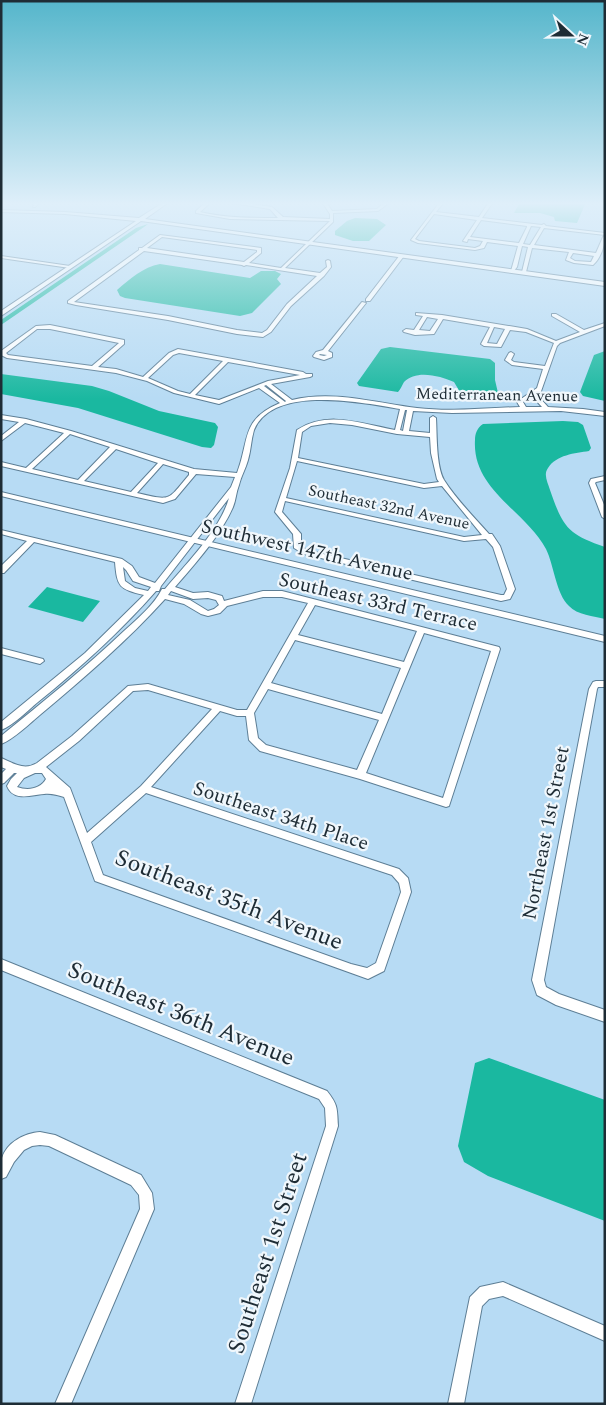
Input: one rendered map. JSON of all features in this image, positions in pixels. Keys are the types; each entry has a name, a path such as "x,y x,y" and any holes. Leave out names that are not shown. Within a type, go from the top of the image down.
{"street":[{"path":"58,268 68,269"},
{"path":"120,268 80,293 70,302 168,318 243,333 266,334 290,305 329,268"},
{"path":"270,268 322,275"},
{"path":"325,352 393,268"},
{"path":"495,268 605,282"},
{"path":"497,268 514,270"},
{"path":"1,314 68,269"},
{"path":"418,314 533,332 557,343"},
{"path":"415,333 426,315"},
{"path":"554,315 584,332"},
{"path":"406,331 432,333 442,317"},
{"path":"536,397 557,343 605,324"},
{"path":"493,325 484,344 499,346 508,328"},
{"path":"2,354 39,327 50,327 122,341 121,345 94,367"},
{"path":"2,354 94,367 144,379 191,396 224,402 267,383 310,375 182,352 173,353 144,379"},
{"path":"511,354 508,360 512,363 546,368"},
{"path":"191,396 227,360"},
{"path":"284,370 290,374 288,378"},
{"path":"267,383 292,402"},
{"path":"260,386 284,404"},
{"path":"523,408 520,402 538,389"},
{"path":"528,395 536,397 545,407"},
{"name":"Mediterranean Avenue","path":"206,544 230,507 249,432 253,424 270,410 284,404 332,397 407,408 461,411 545,407 581,409 605,414"},
{"path":"397,432 407,408"},
{"path":"406,432 407,408"},
{"path":"1,416 70,432 193,471 240,472"},
{"path":"433,418 436,467 444,484 496,546 511,589 507,598 500,598 304,552 297,546 296,534 278,512 295,459 299,431 316,422 336,421 397,432 433,435"},
{"path":"1,439 24,421"},
{"path":"399,424 407,425"},
{"path":"27,470 70,432"},
{"path":"79,482 114,447"},
{"path":"295,459 424,486 444,484"},
{"path":"132,494 162,462"},
{"path":"1,464 163,501 173,498 192,475 193,471"},
{"path":"601,478 593,480 592,484 605,517"},
{"name":"Mediterranean Avenue","path":"194,541 218,506 234,488"},
{"name":"Southwest 147th Avenue","path":"1,494 605,638"},
{"name":"Southeast 32nd Avenue","path":"283,499 464,539 489,536"},
{"path":"1,532 119,561 129,568 136,580 157,586"},
{"path":"1,571 32,540"},
{"path":"1,727 46,692 106,639 166,576 194,541"},
{"path":"1,741 68,688 108,651 163,596 206,544"},
{"path":"119,561 120,580 149,594"},
{"path":"163,596 166,588 166,576"},
{"path":"155,604 157,586"},
{"path":"169,588 193,596 219,598 223,604"},
{"name":"Southeast 33rd Terrace","path":"163,596 189,602 201,612 208,613 219,610 223,604 272,593 496,649 446,803 360,775"},
{"path":"195,607 208,596"},
{"path":"313,602 250,713 254,740 263,748 360,775 422,629"},
{"path":"294,637 406,666"},
{"path":"1,651 40,661"},
{"name":"Northeast 1st Street","path":"601,684 593,688 538,980 541,990 556,999 605,1016"},
{"path":"266,685 384,718"},
{"path":"13,789 12,786 16,779 54,757 131,688 148,687 236,713 250,713"},
{"path":"86,840 144,790 219,707"},
{"path":"42,790 48,786 54,757"},
{"path":"1,762 12,769 23,772 42,769 51,776"},
{"path":"12,769 1,782 13,789 22,793 52,790 67,794"},
{"name":"Southeast 35th Avenue","path":"51,776 65,788 70,797 99,878 368,974"},
{"name":"Southeast 34th Place","path":"144,790 395,872 404,881"},
{"path":"368,974 380,967 406,892 404,881"},
{"name":"Southeast 36th Avenue","path":"1,964 323,1095 331,1106 333,1114"},
{"name":"Southeast 1st Street","path":"244,1404 332,1126 333,1114"},
{"path":"1,1172 16,1148 25,1141 38,1137 50,1140 136,1180 145,1193 147,1209 63,1404"},
{"path":"456,1404 475,1302 485,1292 503,1289 605,1334"}],"shaded area":[{"path":"78,268 85,268 1,325 1,320"},
{"path":"150,268 183,268 250,278 261,271 275,271 281,274 277,279 281,284 252,313 240,316 120,296 117,290 142,271"},
{"path":"390,347 490,359 495,363 495,380 498,393 495,397 466,398 463,397 454,382 429,375 409,378 398,392 359,386 357,383 381,349"},
{"path":"605,351 605,401 583,396 580,392 594,355"},
{"path":"1,374 92,386 159,411 215,423 218,427 214,445 211,448 202,447 78,408 1,394"},
{"path":"578,422 583,425 591,448 589,451 566,455 556,460 547,471 546,479 559,513 568,528 582,538 605,547 605,619 576,611 565,601 558,587 546,549 537,535 491,486 482,473 476,457 475,436 483,424"},
{"path":"47,587 100,601 83,622 28,607"},
{"path":"489,1058 605,1100 605,1221 488,1176 464,1162 458,1146 475,1063"}]}
